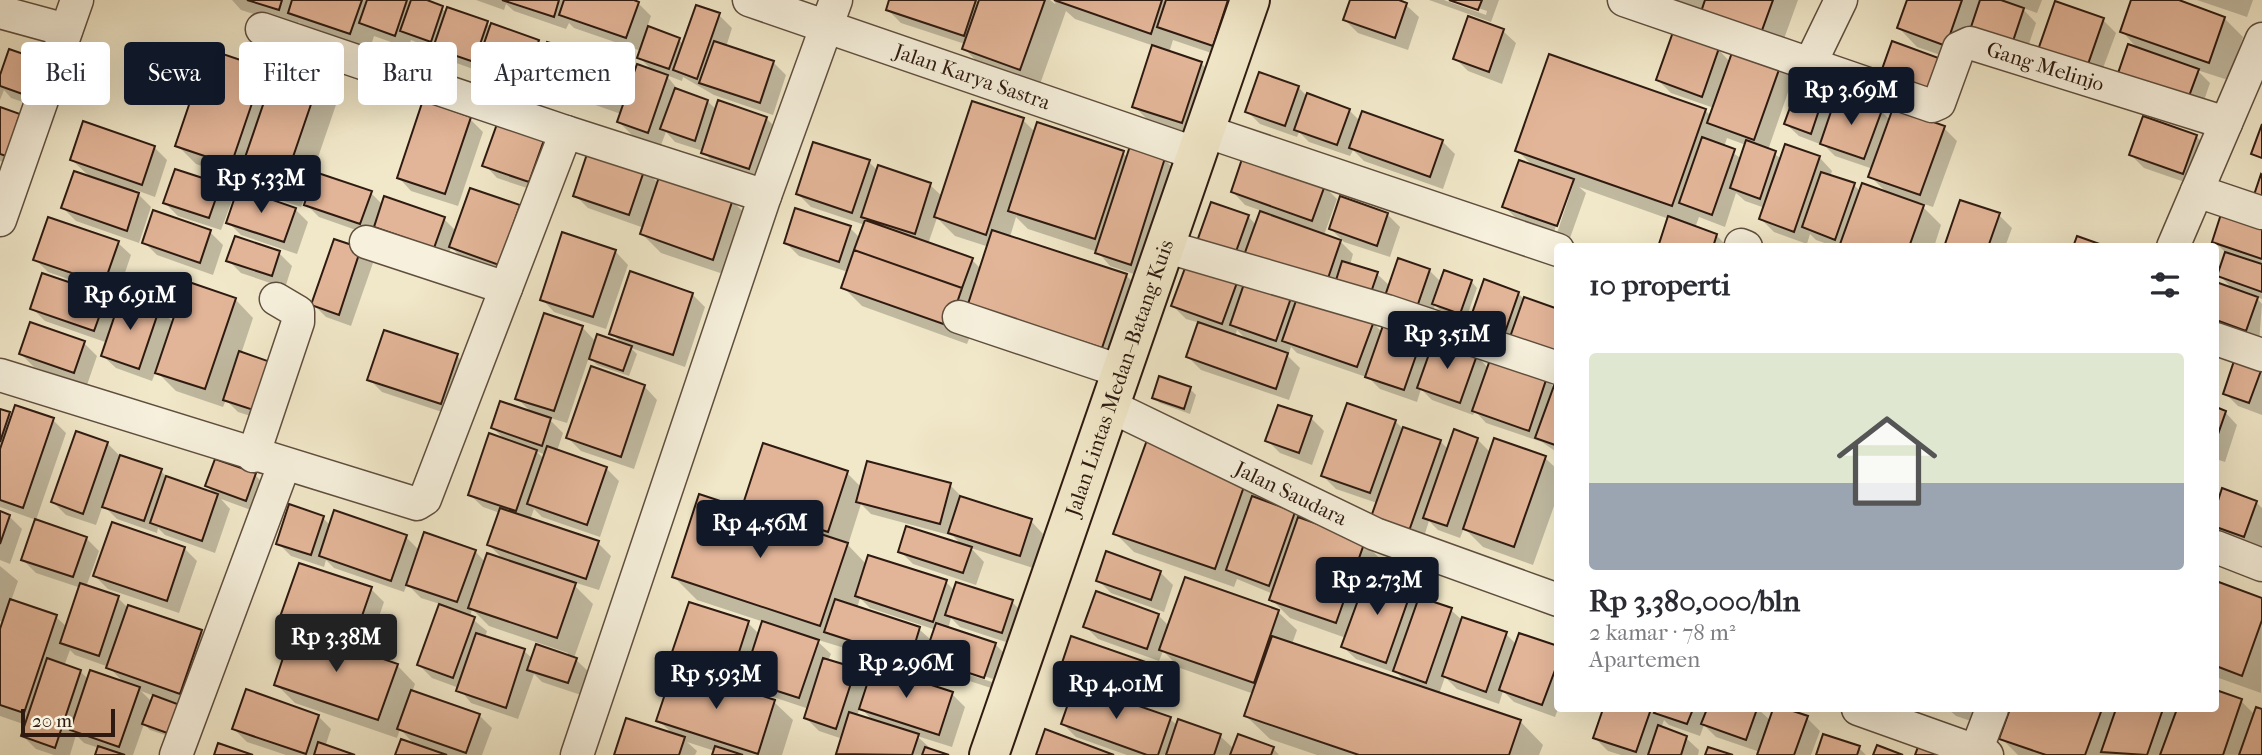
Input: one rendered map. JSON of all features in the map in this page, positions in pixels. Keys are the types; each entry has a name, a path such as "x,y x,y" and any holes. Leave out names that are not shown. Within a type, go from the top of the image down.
{"highway":[{"name":"Jalan Lintas Medan–Batang Kuis","path":"989,755 1250,0"}],"street":[{"path":"0,220 77,0"},
{"name":"Jalan Karya Sastra","path":"749,0 831,13 1201,142 1554,249"},
{"name":"Gang Melinjo","path":"1624,0 1934,106 1939,103 1959,48 1974,44 2226,123"},
{"path":"1810,64 1841,0"},
{"path":"0,12 66,30"},
{"path":"577,755 765,196 831,13"},
{"path":"262,30 765,196"},
{"path":"2175,243 2262,38"},
{"path":"0,375 414,504 423,501 566,132"},
{"path":"2197,191 2262,213"},
{"path":"366,242 506,288"},
{"path":"1164,246 1387,311 1554,367"},
{"path":"253,456 298,322 298,312 276,299"},
{"name":"Jalan Saudara","path":"959,317 1114,388 1375,534 1554,599"},
{"path":"2219,340 2262,355"},
{"path":"176,755 284,465"},
{"path":"2219,548 2262,565"},
{"path":"1866,712 1981,753 1991,712"}],"building":[{"path":"247,0 282,0 279,10"},
{"path":"292,0 362,0 350,34 288,13"},
{"path":"367,0 407,0 395,36 359,23"},
{"path":"411,0 427,0 443,6 431,42 400,31"},
{"path":"502,0 559,0 554,17"},
{"path":"564,0 639,2 626,38 559,15"},
{"path":"889,0 976,0 964,36 886,10"},
{"path":"979,0 1045,0 1020,70 962,49"},
{"path":"1054,0 1162,0 1151,34"},
{"path":"1166,0 1228,0 1213,46 1157,27"},
{"path":"1350,0 1399,0 1407,3 1395,38 1343,20"},
{"path":"1449,0 1482,0 1478,10"},
{"path":"1705,0 1773,0 1761,33 1701,12"},
{"path":"1907,0 1962,0 1946,46 1897,28"},
{"path":"1980,0 2001,0 2024,8 2012,44 1970,30"},
{"path":"2131,0 2179,0 2225,17 2209,63 2120,32"},
{"path":"2055,1 2104,18 2087,67 2038,50"},
{"path":"696,5 720,13 697,79 673,70"},
{"path":"447,7 488,21 481,42 471,42 471,61 457,56 457,42 435,42"},
{"path":"1468,16 1504,29 1489,72 1453,59"},
{"path":"491,23 539,40 538,42 484,42"},
{"path":"648,26 680,38 669,69 637,58"},
{"path":"1673,32 1719,48 1702,97 1656,80"},
{"path":"714,41 774,61 760,103 699,83"},
{"path":"1892,41 1944,60 1932,93 1880,75"},
{"path":"2128,44 2199,69 2185,107 2115,82"},
{"path":"1152,45 1202,62 1182,123 1132,107"},
{"path":"1734,47 1781,64 1754,140 1707,123"},
{"path":"9,49 21,53 21,94 0,86 0,75"},
{"path":"1549,54 1706,109 1672,206 1515,151"},
{"path":"225,55 239,60 239,105 251,105 231,165 175,146 189,105 225,105"},
{"path":"637,64 668,75 648,133 617,122 623,105 635,105"},
{"path":"1259,72 1299,86 1285,126 1245,112"},
{"path":"1799,83 1825,92 1811,134 1784,124"},
{"path":"675,88 708,100 695,141 660,129"},
{"path":"1307,93 1350,109 1337,145 1294,130"},
{"path":"1837,94 1882,110 1864,159 1820,144"},
{"path":"718,100 767,117 749,169 701,153"},
{"path":"972,101 1024,118 986,235 934,217"},
{"path":"263,105 311,105 282,189 239,175"},
{"path":"421,105 437,105 471,117 445,194 397,178"},
{"path":"0,107 20,114 6,156 0,154"},
{"path":"1893,108 1945,126 1920,195 1868,177"},
{"path":"1362,111 1443,140 1430,177 1349,148"},
{"path":"2143,116 2197,135 2183,174 2129,155"},
{"path":"83,121 155,146 142,185 70,160"},
{"path":"1037,122 1124,151 1095,239 1008,211"},
{"path":"497,124 544,140 529,182 482,166"},
{"path":"2262,124 2262,158 2251,154"},
{"path":"1702,137 1735,149 1712,215 1679,203"},
{"path":"1746,140 1776,151 1760,199 1730,188"},
{"path":"813,142 870,160 852,213 796,194"},
{"path":"1785,144 1820,156 1794,232 1759,219"},
{"path":"1130,146 1165,158 1131,265 1095,253"},
{"path":"589,148 645,168 629,215 573,196"},
{"path":"1243,156 1325,185 1312,221 1231,192"},
{"path":"1519,160 1574,179 1557,226 1502,207"},
{"path":"878,165 931,183 915,234 861,217"},
{"path":"175,169 221,184 209,218 163,203"},
{"path":"74,171 139,193 127,231 61,208"},
{"path":"315,172 372,191 360,224 304,205"},
{"path":"1821,172 1855,183 1835,240 1802,227"},
{"path":"660,174 733,199 713,260 640,234"},
{"path":"2262,175 2262,202 2253,198"},
{"path":"1862,183 1924,205 1910,243 1840,243"},
{"path":"238,188 296,208 284,242 226,223"},
{"path":"470,188 520,205 499,265 449,247"},
{"path":"384,196 445,217 434,248 374,227"},
{"path":"1340,196 1388,213 1377,246 1329,229"},
{"path":"1960,200 2000,213 1989,243 1945,243"},
{"path":"1211,202 1249,215 1233,260 1195,247"},
{"path":"795,208 851,226 839,262 784,243"},
{"path":"153,210 211,230 200,263 142,243"},
{"path":"1260,211 1341,240 1325,287 1243,258"},
{"path":"2222,211 2262,225 2262,259 2219,243 2212,242"},
{"path":"1668,216 1717,234 1714,243 1659,243"},
{"path":"48,217 119,241 104,284 33,260"},
{"path":"865,220 973,258 962,288 854,250"},
{"path":"992,230 1127,274 1102,348 968,304"},
{"path":"562,232 616,250 593,317 540,300"},
{"path":"235,236 280,251 272,276 226,261"},
{"path":"2077,236 2097,243 2074,243"},
{"path":"334,239 361,248 339,315 311,305"},
{"path":"854,250 962,288 949,326 841,288"},
{"path":"2225,252 2262,264 2262,292 2219,277"},
{"path":"1398,258 1430,269 1417,307 1385,296"},
{"path":"1188,260 1239,277 1222,324 1171,306"},
{"path":"1342,261 1378,272 1367,304 1332,293"},
{"path":"1444,270 1472,280 1460,314 1432,304"},
{"path":"630,271 693,293 673,355 609,334"},
{"path":"42,273 107,295 94,331 30,309"},
{"path":"1246,278 1292,295 1276,341 1230,325"},
{"path":"1484,279 1519,292 1503,338 1468,325"},
{"path":"186,281 236,298 205,389 155,373"},
{"path":"2219,283 2258,297 2246,331 2219,321"},
{"path":"122,294 160,307 139,369 101,356"},
{"path":"1298,295 1374,321 1357,367 1282,341"},
{"path":"1524,297 1554,308 1554,352 1510,337"},
{"path":"544,313 583,326 554,411 515,399"},
{"path":"1386,317 1425,330 1404,390 1365,377"},
{"path":"30,322 85,341 74,373 19,354"},
{"path":"1198,322 1288,353 1276,389 1186,357"},
{"path":"384,330 458,354 441,404 367,380"},
{"path":"597,334 632,346 623,371 589,359"},
{"path":"1434,340 1477,355 1460,403 1417,388"},
{"path":"239,351 279,365 263,413 223,400"},
{"path":"2236,355 2262,368 2249,403 2223,394"},
{"path":"1491,357 1547,377 1529,431 1472,411"},
{"path":"591,366 645,385 621,457 566,438"},
{"path":"1159,376 1191,387 1184,409 1152,398"},
{"path":"1554,386 1554,445 1535,438"},
{"path":"500,401 551,418 542,446 491,428"},
{"path":"1347,403 1396,420 1370,493 1321,476"},
{"path":"15,405 54,418 23,508 0,500 0,449"},
{"path":"1278,405 1312,416 1299,453 1265,441"},
{"path":"2219,408 2226,411 2219,431"},
{"path":"0,409 10,412 0,442"},
{"path":"1403,427 1441,440 1409,531 1371,517"},
{"path":"1454,429 1478,438 1447,526 1423,518"},
{"path":"76,431 108,442 83,514 51,502"},
{"path":"489,433 537,450 516,511 468,495"},
{"path":"1494,438 1546,456 1514,547 1463,529"},
{"path":"1147,440 1248,475 1215,569 1113,534"},
{"path":"763,443 848,471 828,532 743,504"},
{"path":"547,446 607,467 587,525 527,504"},
{"path":"120,455 162,469 144,521 102,507"},
{"path":"215,459 256,473 246,501 205,486"},
{"path":"867,461 951,483 940,524 856,502"},
{"path":"166,476 218,494 202,541 150,523"},
{"path":"2222,488 2257,501 2244,537 2219,528 2219,498"},
{"path":"699,494 848,543 820,626 672,577"},
{"path":"960,496 1032,519 1020,556 948,533"},
{"path":"1252,496 1295,512 1269,586 1226,570"},
{"path":"289,504 324,516 311,555 276,544"},
{"path":"500,508 599,541 586,579 487,545"},
{"path":"334,510 407,535 391,581 319,556"},
{"path":"0,511 10,515 0,544"},
{"path":"1298,517 1365,541 1336,623 1269,600"},
{"path":"35,519 87,537 73,577 21,560"},
{"path":"112,522 185,547 167,601 93,576"},
{"path":"906,526 972,547 963,573 898,552"},
{"path":"424,532 476,550 457,602 406,585"},
{"path":"1106,551 1161,571 1151,600 1096,581"},
{"path":"487,553 576,583 557,638 468,608"},
{"path":"868,555 947,580 933,622 855,596"},
{"path":"299,563 372,587 353,642 280,617"},
{"path":"1369,570 1413,586 1386,663 1341,647"},
{"path":"1185,577 1279,610 1254,683 1159,650"},
{"path":"956,582 1013,600 1002,633 945,615"},
{"path":"2219,582 2262,598 2262,620 2242,676 2219,667"},
{"path":"80,583 119,596 99,656 60,643"},
{"path":"1096,591 1159,614 1147,649 1083,627"},
{"path":"1419,597 1452,608 1426,683 1393,671"},
{"path":"10,599 57,615 24,713 0,705 0,629"},
{"path":"835,599 920,627 910,660 824,632"},
{"path":"689,602 749,621 731,677 670,658"},
{"path":"439,604 475,617 453,678 417,665"},
{"path":"128,605 202,630 180,694 106,668"},
{"path":"1462,617 1507,632 1486,692 1442,676"},
{"path":"762,621 819,640 799,698 743,680"},
{"path":"936,623 996,643 984,678 924,658"},
{"path":"293,628 398,664 378,720 274,685"},
{"path":"476,633 525,649 506,708 456,691"},
{"path":"1519,633 1554,645 1554,673 1542,705 1499,690"},
{"path":"1071,636 1146,662 1135,696 1060,669"},
{"path":"1272,636 1521,720 1509,755 1359,755 1244,716"},
{"path":"536,644 577,658 568,683 527,670"},
{"path":"47,658 81,670 55,748 21,736"},
{"path":"823,658 856,668 836,729 804,718"},
{"path":"873,666 953,692 939,735 859,709"},
{"path":"674,667 775,700 758,754 656,721"},
{"path":"90,670 140,687 119,747 70,730"},
{"path":"1075,684 1171,717 1158,755 1147,755 1061,724"},
{"path":"246,689 319,715 306,754 232,729"},
{"path":"411,690 480,714 466,753 397,729"},
{"path":"2219,691 2242,699 2223,755 2160,755 2176,712 2219,712"},
{"path":"153,695 180,705 170,734 142,724"},
{"path":"2256,707 2262,709 2262,755 2239,755"},
{"path":"849,712 919,734 912,755 836,754"},
{"path":"1602,712 1650,712 1636,752 1593,738"},
{"path":"1654,712 1692,712 1687,724"},
{"path":"1706,712 1756,712 1746,740 1701,724"},
{"path":"1772,712 1796,712 1808,716 1794,755 1757,755"},
{"path":"2009,712 2101,712 2085,755 2046,755 1999,739"},
{"path":"2115,712 2162,712 2147,755 2101,752"},
{"path":"626,718 685,737 679,755 614,755"},
{"path":"1178,719 1221,734 1214,755 1166,755"},
{"path":"1658,725 1687,736 1681,755 1648,755"},
{"path":"1045,729 1114,755 1036,755"},
{"path":"1238,734 1274,747 1271,755 1230,755"},
{"path":"1823,734 1860,746 1857,755 1816,755"},
{"path":"401,739 447,755 395,755"},
{"path":"1921,739 1953,755 1915,755"},
{"path":"318,742 355,755 314,755"},
{"path":"218,743 253,755 214,755"},
{"path":"1877,745 1903,755 1873,755"},
{"path":"98,746 125,755 95,755"},
{"path":"715,746 743,755 712,755"},
{"path":"925,747 949,755 922,755"},
{"path":"1708,747 1733,755 1705,755"}]}
